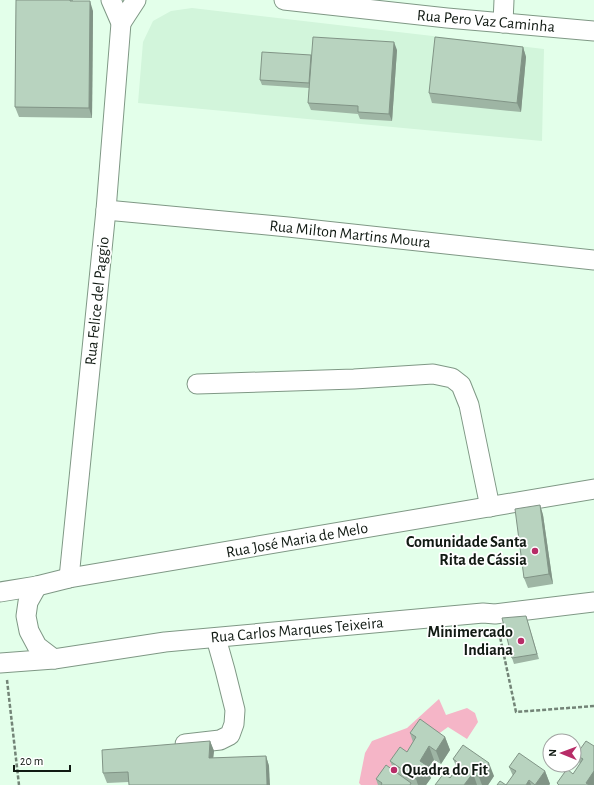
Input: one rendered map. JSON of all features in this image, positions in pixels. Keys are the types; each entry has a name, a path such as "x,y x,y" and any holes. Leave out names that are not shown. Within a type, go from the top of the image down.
{"street":[{"path":"111,0 121,23"},
{"path":"121,23 136,0"},
{"name":"Rua Pero Vaz Caminha","path":"284,0 448,18 594,31"},
{"path":"503,23 504,0"},
{"name":"Rua Felice del Paggio","path":"69,578 106,210 121,23"},
{"name":"Rua Milton Martins Moura","path":"106,210 296,228 594,260"},
{"path":"197,384 354,379 433,374 452,378 461,385 469,405 490,507"},
{"name":"Rua José Maria de Melo","path":"0,592 38,586 69,578 594,489"},
{"path":"38,586 28,602 26,616 29,630 37,646 54,659"},
{"name":"Rua Carlos Marques Teixeira","path":"2,663 54,659 165,642 483,613 495,614 594,602"},
{"path":"167,746 220,740 230,735 234,724 235,710 226,670 216,638"}],"path":[{"path":"495,614 516,712 594,706"},
{"path":"2,663 19,785"}],"shaded area":[{"path":"192,8 544,49 542,141 138,103 143,42 153,21 171,11"},
{"path":"439,699 446,715 467,708 475,713 478,722 467,739 448,727 430,740 401,785 361,785 359,783 365,753 372,741 407,728"}],"building":[{"path":"16,0 90,1 89,108 15,107"},
{"path":"313,37 394,42 389,114 358,112 358,106 308,103"},
{"path":"435,37 523,47 517,103 429,93"},
{"path":"262,52 311,55 309,83 260,80"},
{"name":"Comunidade Santa Rita de Cássia","path":"540,505 549,574 524,578 515,509"},
{"name":"Minimercado Indiana","path":"526,616 537,654 512,658 502,618"},
{"path":"420,719 445,737 436,751 429,746 420,761 426,765 416,779 390,761 400,747 407,752 416,737 410,733"},
{"path":"210,741 209,758 266,756 267,785 129,785 128,772 103,773 102,750"},
{"path":"586,741 594,746 594,771 586,783 589,785 559,785 557,783 564,773 582,773 582,747"},
{"path":"463,745 489,763 479,777 473,773 464,785 435,785 444,773 450,778 460,764 453,759"},
{"path":"519,753 542,769 542,773 544,773 535,785 529,780 526,785 506,785 516,771 509,767"},
{"path":"386,765 411,783 410,785 381,785 382,783 376,779"},
{"path":"500,781 506,785 497,785"}],"place":[{"name":"Comunidade Santa Rita de Cássia","path":"535,551"},
{"name":"Minimercado Indiana","path":"521,641"},
{"name":"Quadra do Fit","path":"394,770"}]}
